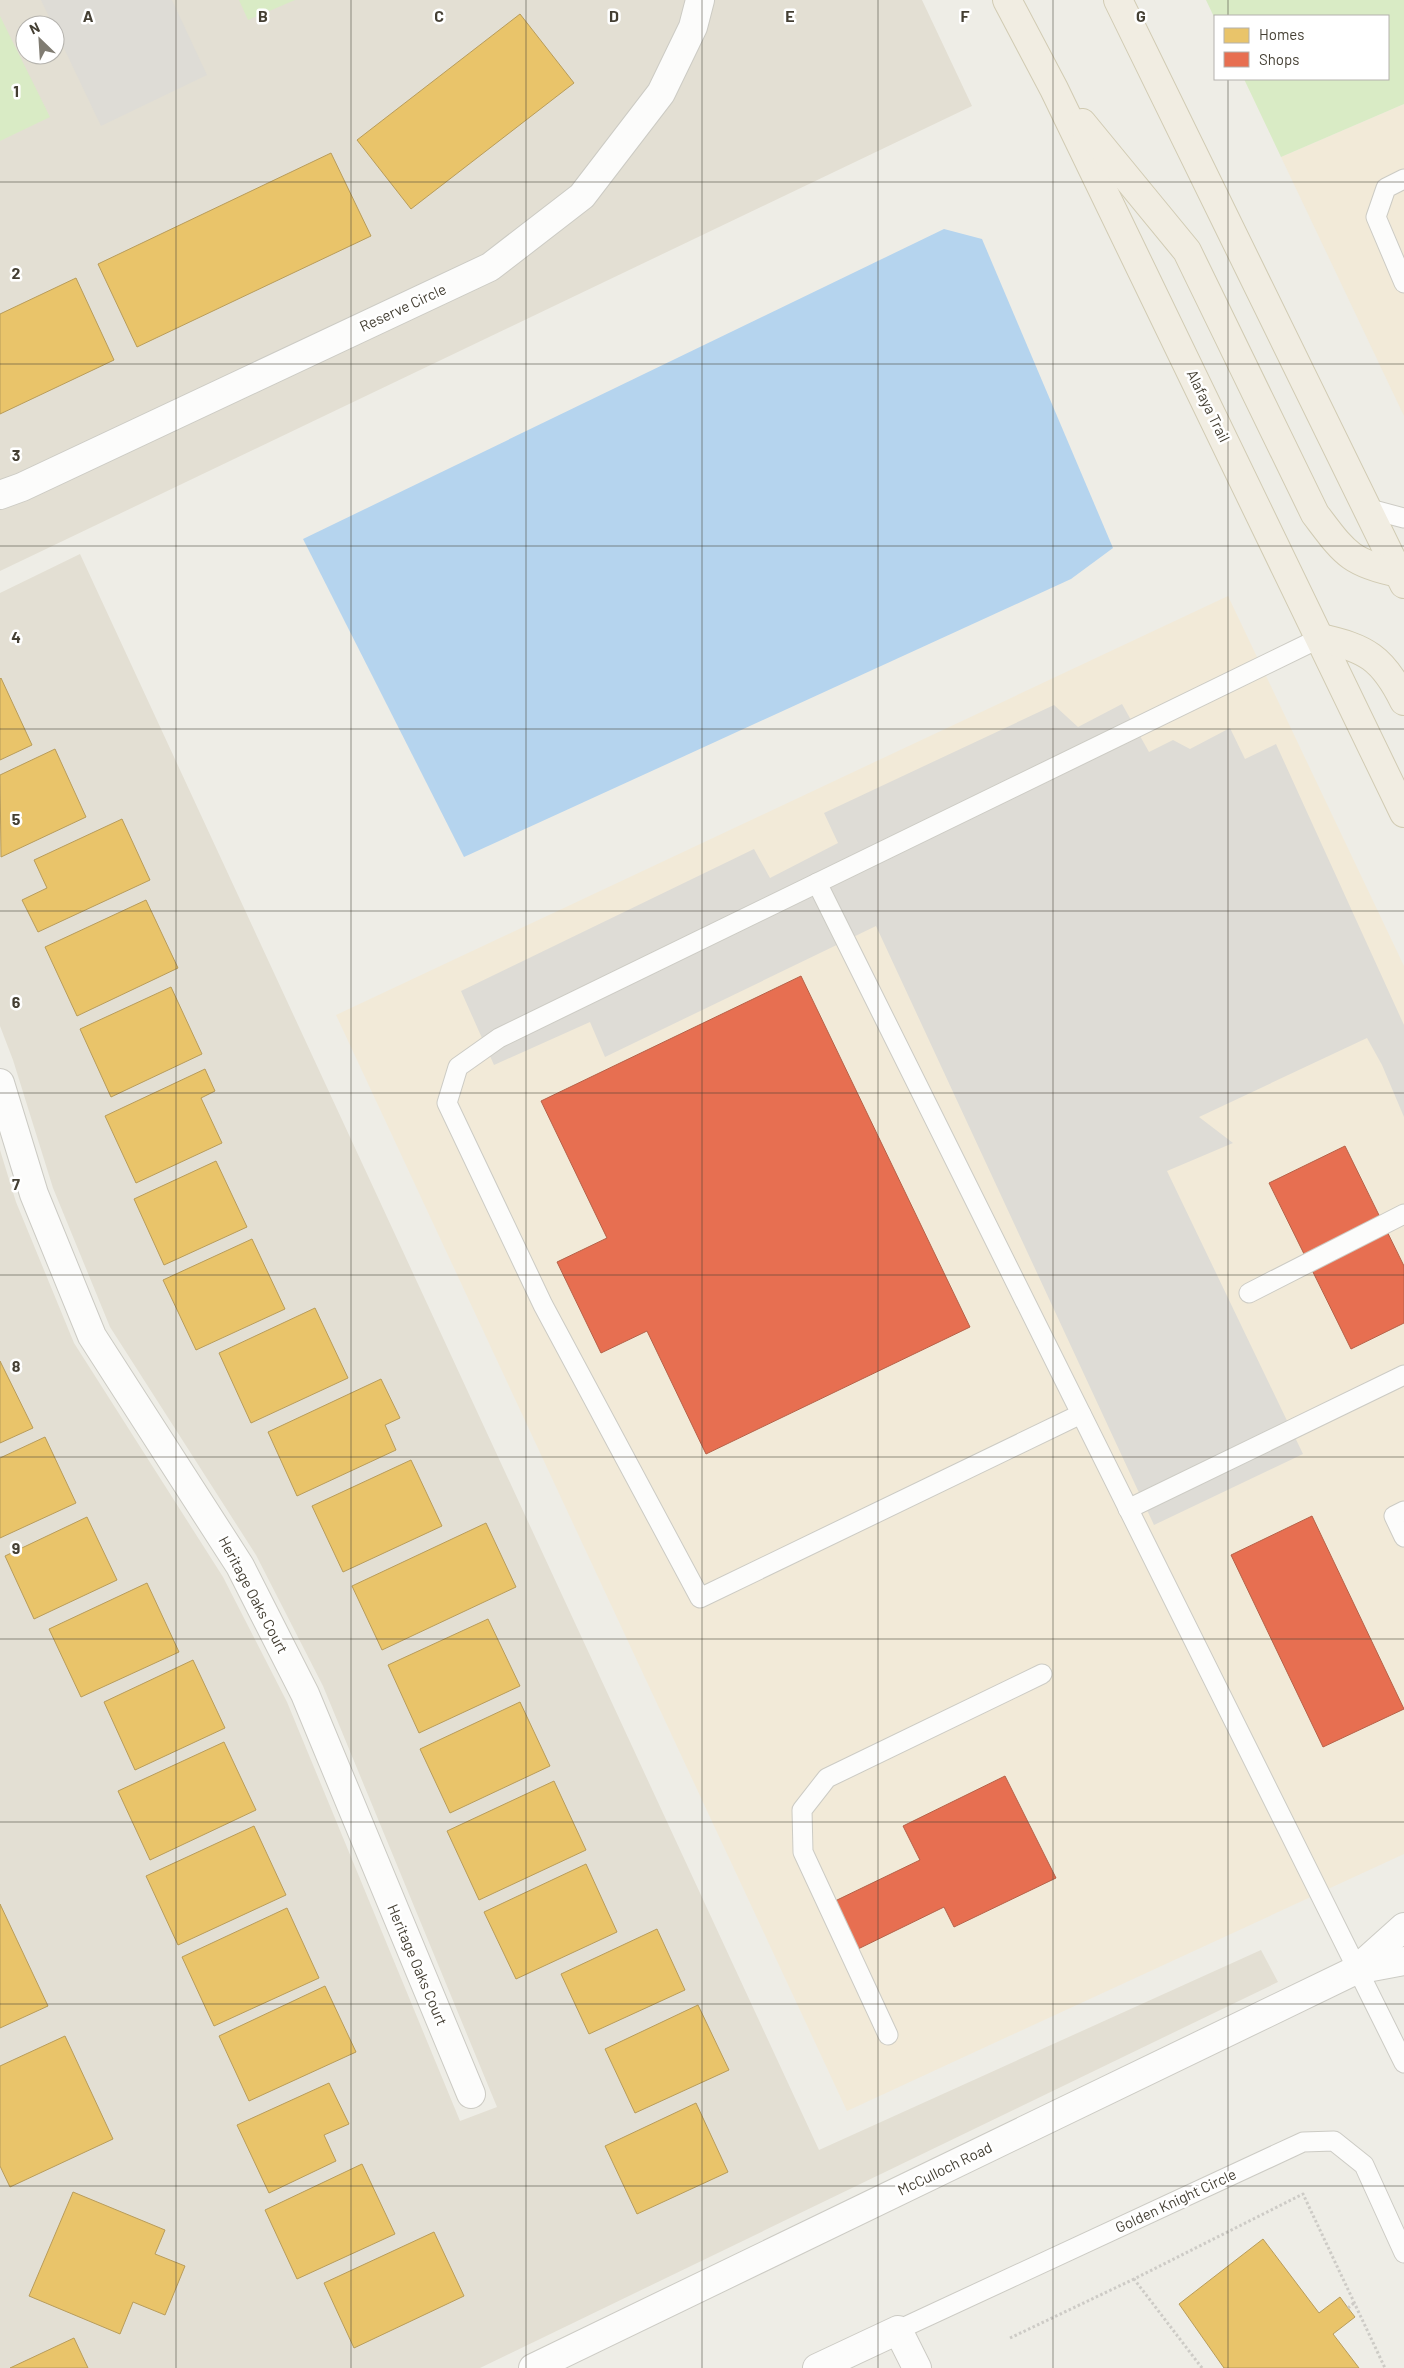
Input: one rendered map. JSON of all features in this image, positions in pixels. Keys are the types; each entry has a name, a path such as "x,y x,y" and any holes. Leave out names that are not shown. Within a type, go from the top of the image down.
{"main road":[{"name":"Alafaya Trail","path":"1007,0 1054,89 1404,813"},
{"path":"1118,0 1401,578"},
{"path":"1054,89 1186,251 1315,514 1344,552 1371,567 1401,578"},
{"path":"1320,638 1352,645 1381,663 1404,701"}],"street":[{"name":"Reserve Circle","path":"0,495 490,267 582,196 661,93 693,27 700,0"},
{"name":"Heritage Oaks Court","path":"0,1083 34,1194 92,1336 240,1566 305,1694 471,2094"},
{"name":"McCulloch Road","path":"1356,1970 1404,1927"},
{"name":"McCulloch Road","path":"533,2368 1356,1970 1404,1961"},
{"path":"817,2368 898,2330 917,2368"}],"lane":[{"path":"1404,179 1386,188 1376,217 1404,283"},
{"path":"1366,508 1404,518"},
{"path":"1081,1414 700,1598 543,1305 447,1103 458,1067 499,1038 1320,638"},
{"path":"817,884 1356,1970 1404,2063"},
{"path":"1249,1293 1404,1214"},
{"path":"1128,1509 1404,1375"},
{"path":"1404,1511 1394,1516 1404,1537"},
{"path":"888,2035 803,1852 802,1810 826,1778 1042,1674"},
{"name":"Golden Knight Circle","path":"898,2330 1302,2142 1334,2141 1364,2165 1404,2253"}],"path":[{"path":"1010,2338 1134,2279 1303,2194 1385,2368"},
{"path":"1134,2279 1202,2368"},
{"path":"1348,2308 1354,2303"}],"shaded area":[{"path":"0,0 922,0 972,106 0,571"},
{"path":"41,0 172,0 207,75 101,126 65,50 65,15 48,15"},
{"path":"1404,104 1404,416 1281,157"},
{"path":"80,554 819,2150 1261,1950 1278,1982 480,2368 0,2368 0,1150 16,1202 74,1343 223,1577 287,1702 460,2121 497,2107 323,1686 256,1555 110,1327 53,1188 13,1060 0,1026 0,593"},
{"path":"1228,596 1404,966 1404,1854 847,2111 336,1015"},
{"path":"1122,704 1149,752 1173,740 1190,749 1230,728 1245,759 1276,744 1404,1025 1404,1117 1382,1065 1367,1038 1199,1117 1233,1143 1167,1171 1303,1454 1154,1525 876,926 605,1057 590,1022 494,1065 461,991 754,849 770,878 838,843 824,813 1054,705 1078,727"}],"green space":[{"path":"239,0 295,0 248,20"},
{"path":"1206,0 1404,0 1404,104 1281,157 1244,80 1389,80 1389,15 1214,15 1214,17"},
{"path":"0,16 15,46 15,65 24,65 50,117 0,141"}],"water":[{"path":"944,229 982,239 1113,548 1071,579 464,857 303,539"}],"building: Homes":[{"path":"520,14 574,83 411,209 357,140"},
{"path":"331,153 371,236 137,347 98,264"},
{"path":"76,278 114,360 0,414 0,314"},
{"path":"0,679 32,745 0,760"},
{"path":"55,749 86,817 1,857 0,775"},
{"path":"122,819 150,880 38,932 22,900 47,888 34,860"},
{"path":"146,900 178,968 77,1016 45,947"},
{"path":"171,987 202,1054 111,1097 80,1029"},
{"path":"205,1069 215,1091 201,1098 222,1143 136,1183 105,1116"},
{"path":"216,1161 247,1227 164,1265 134,1199"},
{"path":"252,1239 285,1309 196,1350 163,1280"},
{"path":"315,1308 348,1378 251,1423 219,1353"},
{"path":"0,1361 33,1428 0,1443"},
{"path":"381,1379 400,1418 385,1425 396,1450 297,1496 268,1432"},
{"path":"45,1437 76,1503 0,1538 0,1458"},
{"path":"411,1460 442,1526 343,1572 312,1506"},
{"path":"87,1517 117,1580 34,1619 5,1556"},
{"path":"486,1523 516,1587 382,1650 352,1586"},
{"path":"147,1583 179,1652 81,1697 49,1629"},
{"path":"488,1619 520,1686 419,1733 388,1665"},
{"path":"193,1660 225,1728 135,1770 104,1702"},
{"path":"520,1702 550,1766 450,1813 420,1749"},
{"path":"224,1742 256,1810 150,1860 118,1791"},
{"path":"554,1781 586,1850 479,1900 447,1831"},
{"path":"254,1826 286,1895 178,1945 146,1876"},
{"path":"586,1864 617,1932 516,1979 484,1912"},
{"path":"0,1904 48,2006 0,2028"},
{"path":"287,1908 319,1978 214,2026 182,1957"},
{"path":"657,1929 685,1990 589,2034 561,1974"},
{"path":"325,1986 356,2052 249,2101 219,2036"},
{"path":"698,2005 729,2070 635,2113 605,2049"},
{"path":"65,2036 113,2139 10,2187 0,2166 0,2066"},
{"path":"329,2083 349,2124 324,2135 336,2161 269,2193 237,2125"},
{"path":"696,2103 728,2172 637,2214 605,2146"},
{"path":"362,2164 395,2234 297,2279 265,2210"},
{"path":"73,2192 165,2230 155,2254 185,2266 165,2315 133,2302 120,2334 29,2296"},
{"path":"434,2232 464,2296 354,2348 324,2283"},
{"path":"1263,2239 1319,2313 1340,2297 1355,2317 1333,2334 1359,2368 1224,2368 1179,2304"},
{"path":"74,2338 88,2368 10,2368"}],"building: Shops":[{"path":"801,976 970,1327 706,1454 647,1331 601,1353 557,1262 607,1238 541,1101"},
{"path":"1345,1146 1404,1266 1404,1323 1351,1349 1269,1183"},
{"path":"1312,1516 1404,1709 1323,1747 1231,1555"},
{"path":"1005,1776 1056,1878 954,1927 944,1907 858,1949 835,1901 920,1860 903,1826"}]}
